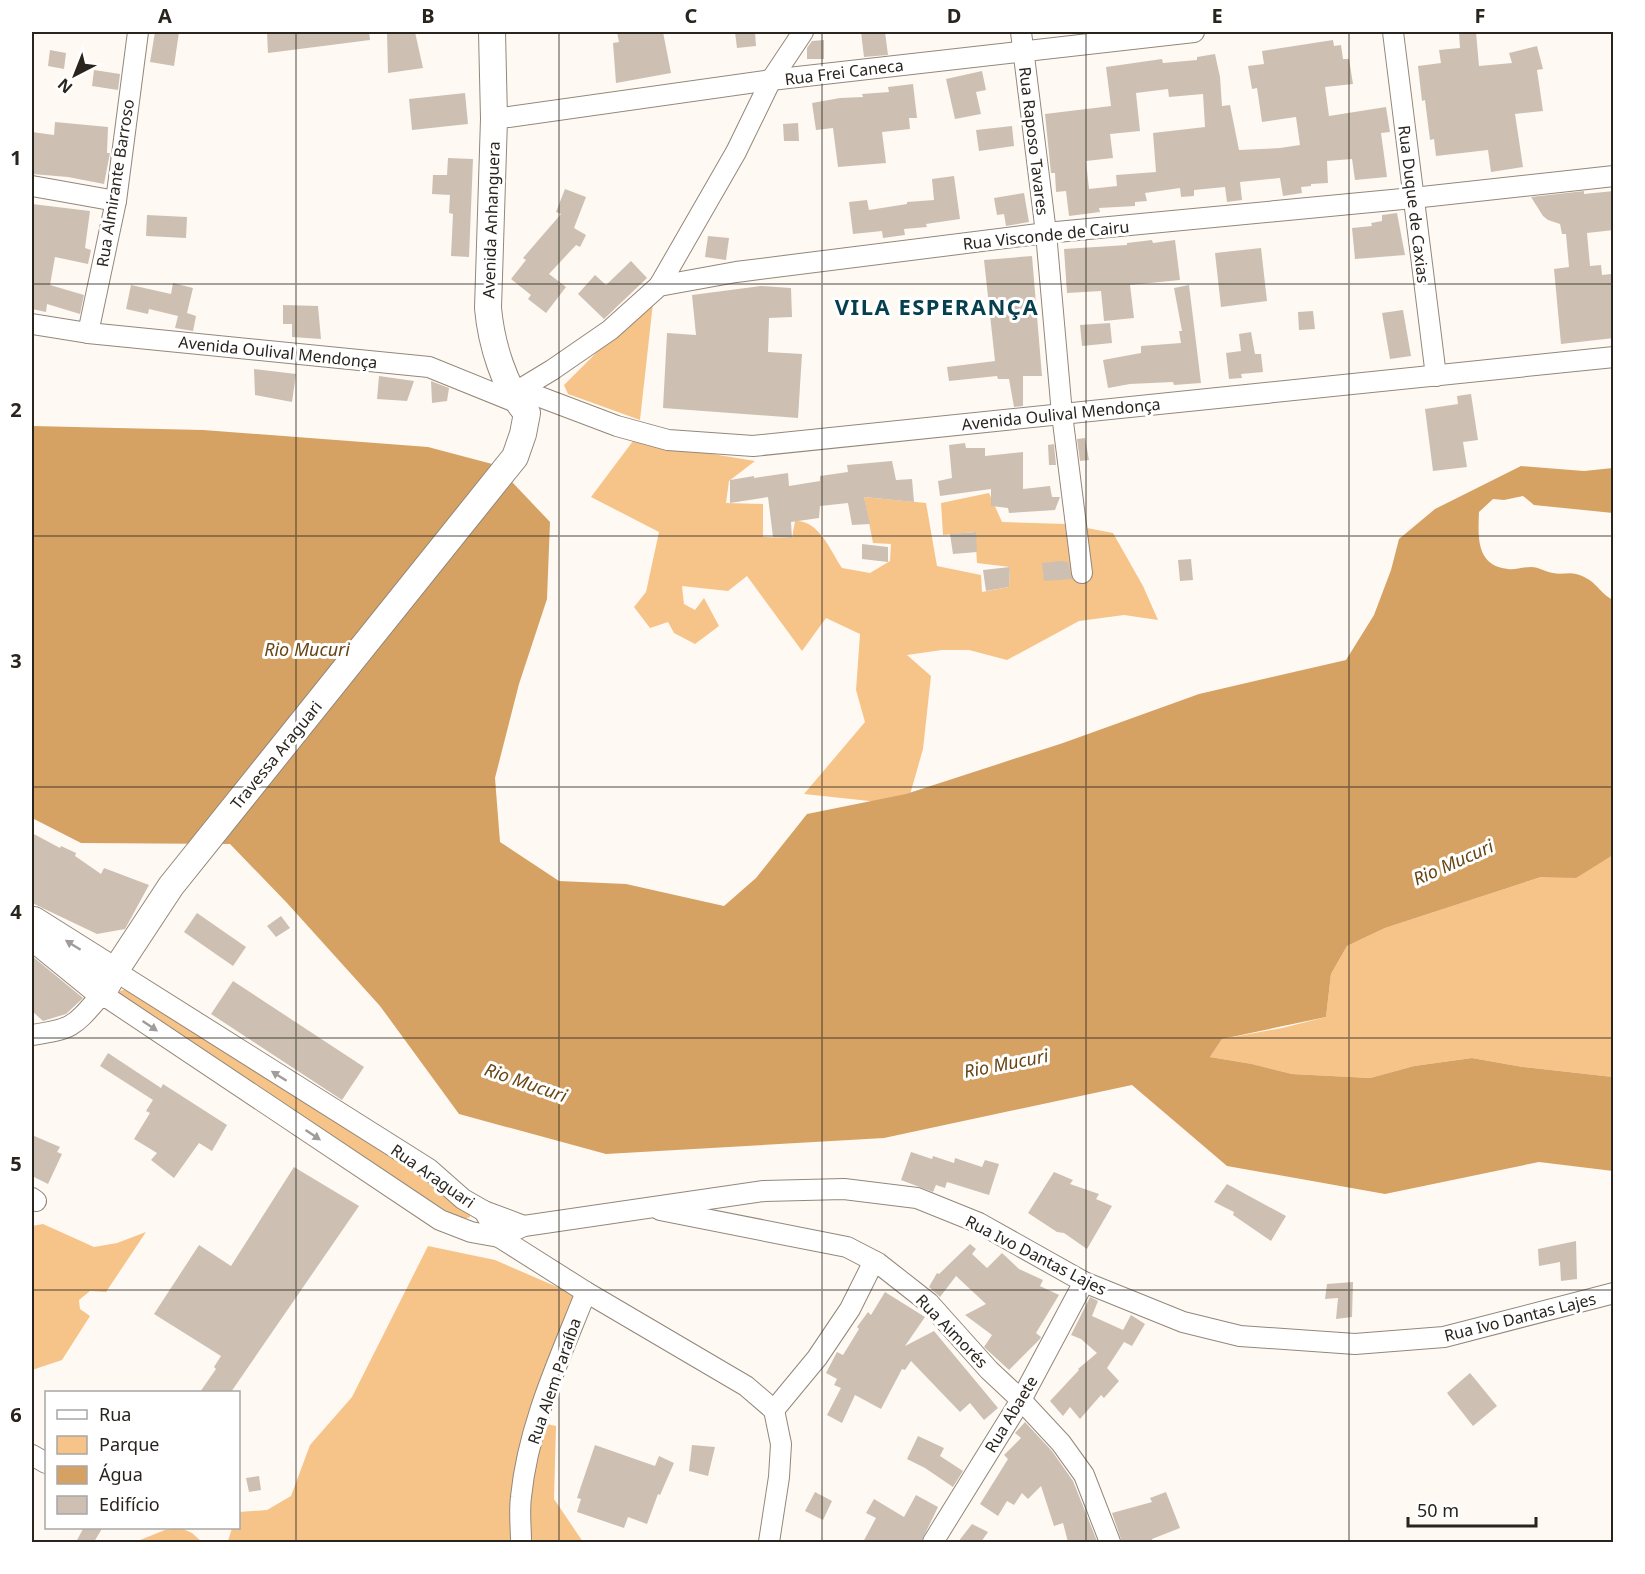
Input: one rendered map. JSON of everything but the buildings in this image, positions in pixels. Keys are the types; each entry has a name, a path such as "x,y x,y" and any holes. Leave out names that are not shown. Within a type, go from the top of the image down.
{"street":[{"name":"Rua Almirante Barroso","path":"88,333 116,201 138,32"},
{"name":"Avenida Anhanguera","path":"492,32 494,119 488,308 495,352 516,398"},
{"path":"516,398 610,330 659,286 736,152 771,80 803,32"},
{"name":"Rua Frei Caneca","path":"494,119 771,80 1022,41 1194,32"},
{"name":"Rua Duque de Caxias","path":"1393,32 1436,376"},
{"name":"Rua Raposo Tavares","path":"1022,41 1046,234 1062,414 1082,573"},
{"name":"Rua Visconde de Cairu","path":"659,286 736,272 1046,234 1614,176"},
{"path":"32,186 116,201"},
{"name":"Avenida Oulival Mendonça","path":"32,324 88,333 429,367 516,398 535,395 617,426 668,440 753,446 1614,357"},
{"name":"Travessa Araguari","path":"32,1035 70,1028 102,994 171,886 515,457 527,413 516,398"},
{"name":"Rua Araguari","path":"32,919 429,1169 463,1199 484,1211 524,1226"},
{"name":"Rua Araguari","path":"32,937 102,994 440,1220 471,1232 499,1238"},
{"name":"Rua Ivo Dantas Lajes","path":"524,1226 764,1191 844,1189 917,1197 979,1223 1084,1282 1183,1322 1240,1336 1355,1344 1444,1338 1614,1293"},
{"name":"Rua Aimorés","path":"647,1207 847,1247 874,1261 929,1303 989,1370 1061,1443 1084,1475 1110,1542"},
{"path":"484,1211 499,1238 746,1386 774,1410 781,1444 779,1477 768,1542"},
{"path":"499,1238 524,1226"},
{"path":"774,1410 817,1358 850,1309 874,1261"},
{"name":"Rua Abaete","path":"933,1542 1021,1400 1084,1282"},
{"name":"Rua Alem Paraíba","path":"521,1542 521,1497 531,1440 586,1292"}],"green space":[{"path":"653,303 640,420 568,394 564,385 624,325"},
{"path":"633,441 755,461 729,481 726,503 763,504 763,537 792,538 795,521 811,525 823,537 842,568 870,573 890,561 891,544 873,543 864,497 926,503 937,566 981,575 982,592 1009,587 1010,567 977,563 975,532 943,535 941,503 989,493 1002,522 1066,524 1113,533 1143,586 1158,620 1124,615 1079,621 1007,660 969,650 942,650 907,655 931,676 923,749 907,805 804,794 865,722 856,690 860,634 826,618 802,651 747,576 728,591 682,586 684,604 695,610 704,598 719,626 695,644 674,633 668,622 650,628 634,607 646,592 659,532 591,497"},
{"path":"1613,855 1613,1077 1523,1067 1472,1058 1414,1066 1370,1078 1292,1074 1210,1057 1222,1039 1326,1017 1331,974 1347,946 1385,928 1541,877 1576,877"},
{"path":"129,988 468,1205 470,1217 465,1219 456,1217 119,1000 120,991"},
{"path":"43,1224 94,1247 117,1243 146,1232 106,1292 90,1291 79,1300 80,1309 90,1316 62,1360 32,1370 32,1226"},
{"path":"428,1246 495,1260 578,1296 512,1542 222,1542 228,1541 232,1529 240,1529 240,1512 267,1510 291,1496 310,1445 352,1397"},
{"path":"542,1423 556,1426 554,1499 583,1542 529,1542 527,1497"},
{"path":"183,1529 202,1542 135,1542 165,1530"}],"water":[{"name":"Rio Mucuri","path":"32,426 203,430 428,447 496,465 550,522 547,599 519,684 495,778 500,842 559,881 626,884 724,906 756,878 807,814 906,794 1063,743 1199,694 1346,660 1374,615 1391,570 1399,539 1435,509 1521,466 1584,471 1613,468 1613,513 1534,505 1523,496 1504,500 1493,499 1479,512 1479,540 1484,556 1498,567 1511,569 1534,567 1556,574 1571,573 1583,576 1613,600 1613,855 1576,878 1541,877 1385,928 1347,946 1331,974 1326,1017 1222,1039 1210,1057 1292,1074 1370,1078 1414,1066 1472,1058 1523,1067 1613,1077 1613,1171 1539,1162 1385,1194 1227,1166 1132,1085 884,1138 606,1154 459,1114 380,1006 230,844 81,843 32,818"}],"district":[{"name":"VILA ESPERANÇA","path":"937,306"}]}
